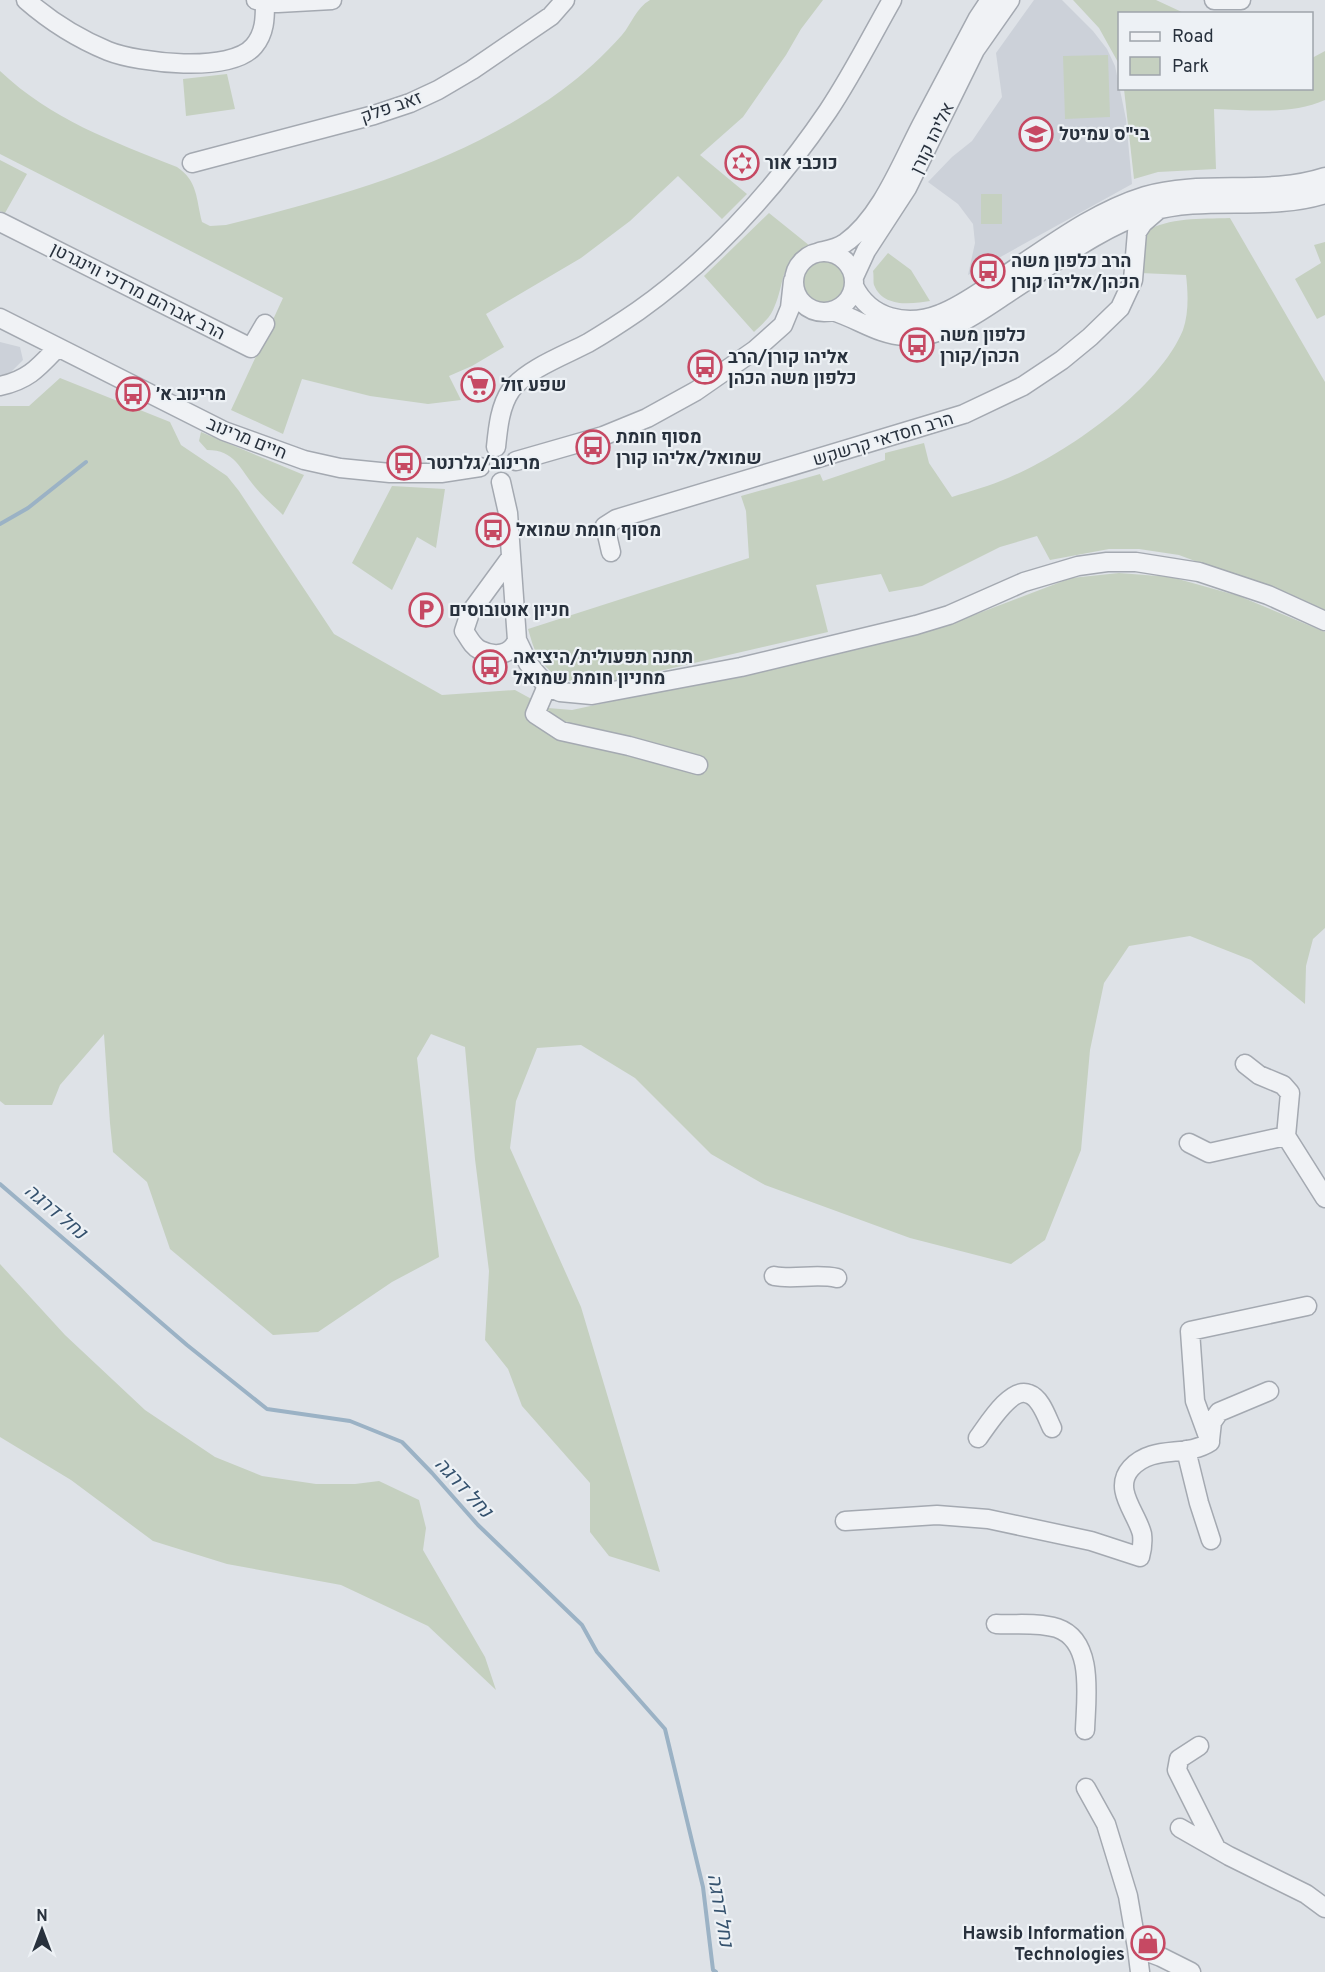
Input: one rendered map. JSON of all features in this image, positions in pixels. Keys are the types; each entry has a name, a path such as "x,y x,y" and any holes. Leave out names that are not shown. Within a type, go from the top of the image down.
{"street":[{"path":"26,0 60,25 108,51 137,59 193,63 225,60 250,50 262,32 261,1 300,3 332,0"},
{"name":"זאב פלק","path":"192,163 374,116 410,103 472,70 551,16 565,0"},
{"path":"496,447 502,410 513,388 534,372 591,341 648,304 676,282 756,203 828,111 892,0"},
{"name":"אליהו קורן","path":"819,252 837,248 845,243 874,211 893,180 978,18 990,0"},
{"name":"אליהו קורן","path":"854,281 866,251 907,188 975,50 1010,0"},
{"path":"1214,0 1241,0"},
{"path":"774,334 788,316 795,271 809,255 819,252 842,257 852,270 859,296 875,311 900,319 928,318 946,312 968,300 1082,225 1141,197 1180,189 1293,183 1325,177"},
{"path":"793,281 794,290 804,305 854,319 887,334 908,337 932,334 977,314 1102,234 1123,223 1158,210 1181,206 1295,200 1325,194"},
{"name":"הרב חסדאי קרשקש","path":"611,552 605,526 616,519 955,417 997,400 1023,386 1062,360 1120,308 1127,295 1135,268 1137,232 1158,210"},
{"name":"הרב אברהם מרדכי ווינגרטן","path":"0,222 251,348 265,324"},
{"path":"1102,234 1124,243 1132,254 1135,268"},
{"path":"516,462 591,440 647,418 706,384 774,334 802,319 844,304 849,299 854,281"},
{"name":"חיים מרינוב","path":"0,318 224,431 304,460 340,468 390,473 441,472 480,467"},
{"path":"0,386 17,382 36,371 57,348"},
{"path":"496,447 508,450 516,462 512,475 501,482 487,479 480,467 483,454 496,447"},
{"path":"501,482 508,513 517,640 528,663 548,686 560,692 592,695 741,668 916,625 949,615 1024,582 1061,571 1107,562 1136,562 1199,572 1268,595 1325,621"},
{"path":"511,557 470,614 464,631 480,650 492,653 506,653 514,649 517,640"},
{"path":"548,686 535,714 561,731 639,748 698,765"},
{"path":"1245,1064 1259,1075 1283,1085 1290,1094 1286,1136 1325,1198"},
{"path":"1189,1143 1209,1153 1286,1136"},
{"path":"774,1276 788,1279 818,1276 837,1278"},
{"path":"1210,1442 1195,1401 1190,1331 1307,1306"},
{"path":"1210,1442 1212,1422 1219,1412 1269,1391"},
{"path":"978,1438 1002,1405 1022,1393 1028,1393 1034,1397 1052,1428"},
{"path":"845,1521 937,1515 988,1519 1091,1541 1140,1557 1142,1534 1127,1500 1125,1476 1140,1460 1154,1454 1186,1450 1210,1442"},
{"path":"1186,1450 1211,1540"},
{"path":"996,1624 1055,1628 1068,1633 1076,1640 1086,1680 1085,1730"},
{"path":"1199,1746 1179,1760 1177,1770 1216,1848"},
{"path":"1086,1788 1106,1824 1128,1896 1140,1972"},
{"path":"1180,1828 1306,1894 1325,1908"},
{"path":"1137,1948 1191,1972"}],"shaded area":[{"path":"1034,0 1062,0 1093,31 1107,49 1115,66 1118,90 1120,90 1126,119 1132,184 968,275 975,243 973,224 958,204 928,182 952,157 972,141 1002,97 996,53"},
{"path":"0,342 20,347 23,360 11,372 0,376"}],"green space":[{"path":"650,0 823,0 743,117 700,155 747,194 722,219 678,176 630,221 581,258 486,314 504,347 472,366 449,376 461,400 428,404 370,396 302,379 283,434 231,410 283,298 0,154 0,71 40,103 84,128 177,167 193,184 202,222 210,226 226,225 358,189 443,157 484,138 524,116 594,64 626,30 641,7"},
{"path":"1073,0 1156,0 1182,12 1118,12 1118,62 1099,28"},
{"path":"1325,51 1325,100 1285,110 1214,109 1216,169 1158,172 1134,179 1124,90 1313,90 1313,57"},
{"path":"1108,55 1110,117 1065,119 1063,56"},
{"path":"227,74 235,109 186,116 183,79"},
{"path":"0,160 27,174 5,213 0,211"},
{"path":"981,194 1002,194 1002,224 981,224"},
{"path":"769,213 810,246 800,252 788,266 773,310 754,332 704,276"},
{"path":"1230,218 1325,382 1325,610 1179,555 1139,549 1109,549 1050,560 1037,536 1000,547 922,586 889,592 881,574 816,585 828,632 608,683 578,683 559,677 544,665 538,656 528,629 749,558 746,511 741,496 820,474 823,481 885,460 885,453 924,443 929,463 952,497 1008,478 1083,436 1108,417 1154,375 1171,352 1183,330 1188,295 1186,275 1140,273 1143,232 1175,221"},
{"path":"1325,242 1325,315 1317,319 1295,279 1321,263 1314,245"},
{"path":"888,253 911,270 930,301 899,303 884,298 878,292 874,285 873,271"},
{"path":"819,258 829,258 844,268 848,282 847,291 838,302 829,306 819,306 804,296 800,287 800,277 810,262"},
{"path":"60,378 170,422 181,445 227,476 239,491 334,634 442,695 515,690 548,708 572,710 906,638 1071,578 1119,573 1171,577 1239,596 1325,632 1325,928 1313,939 1306,966 1305,1004 1251,960 1190,936 1129,946 1104,983 1090,1050 1081,1150 1045,1240 1011,1264 910,1238 765,1185 711,1154 635,1078 581,1045 537,1048 516,1101 510,1148 581,1307 660,1572 609,1556 590,1532 590,1483 522,1406 508,1369 485,1340 489,1271 475,1159 465,1047 431,1034 417,1058 439,1257 392,1282 318,1332 273,1335 170,1249 147,1182 113,1152 104,1034 60,1085 52,1105 5,1105 0,1101 0,406 29,406"},
{"path":"201,432 304,475 283,515 258,491 231,457 224,453 207,450 199,441"},
{"path":"392,486 445,489 436,548 417,537 392,590 352,563"},
{"path":"0,1264 65,1335 145,1410 215,1457 262,1476 316,1484 355,1484 379,1481 419,1500 426,1528 423,1550 485,1657 496,1690 428,1626 341,1585 227,1564 153,1541 71,1480 0,1437"}],"waterway":[{"path":"0,524 28,508 86,462"},
{"name":"נחל דרגה","path":"0,1184 187,1345 267,1409 350,1421 402,1442 478,1525 582,1625 597,1652 665,1729 703,1887 713,1970 716,1972"}],"place":[{"name":"בי\"ס עמיטל","path":"1036,134"},
{"name":"כוכבי אור","path":"742,163"},
{"name":"הרב כלפון משה הכהן/אליהו קורן","path":"988,271"},
{"name":"כלפון משה הכהן/קורן","path":"917,345"},
{"name":"אליהו קורן/הרב כלפון משה הכהן","path":"705,367"},
{"name":"שפע זול","path":"478,385"},
{"name":"מרינוב א׳","path":"133,394"},
{"name":"מסוף חומת שמואל/אליהו קורן","path":"593,447"},
{"name":"מרינוב/גלרנטר","path":"404,463"},
{"name":"מסוף חומת שמואל","path":"493,530"},
{"name":"חניון אוטובוסים","path":"426,610"},
{"name":"תחנה תפעולית/היציאה מחניון חומת שמואל","path":"490,667"},
{"name":"Hawsib Information Technologies","path":"1148,1943"}]}
